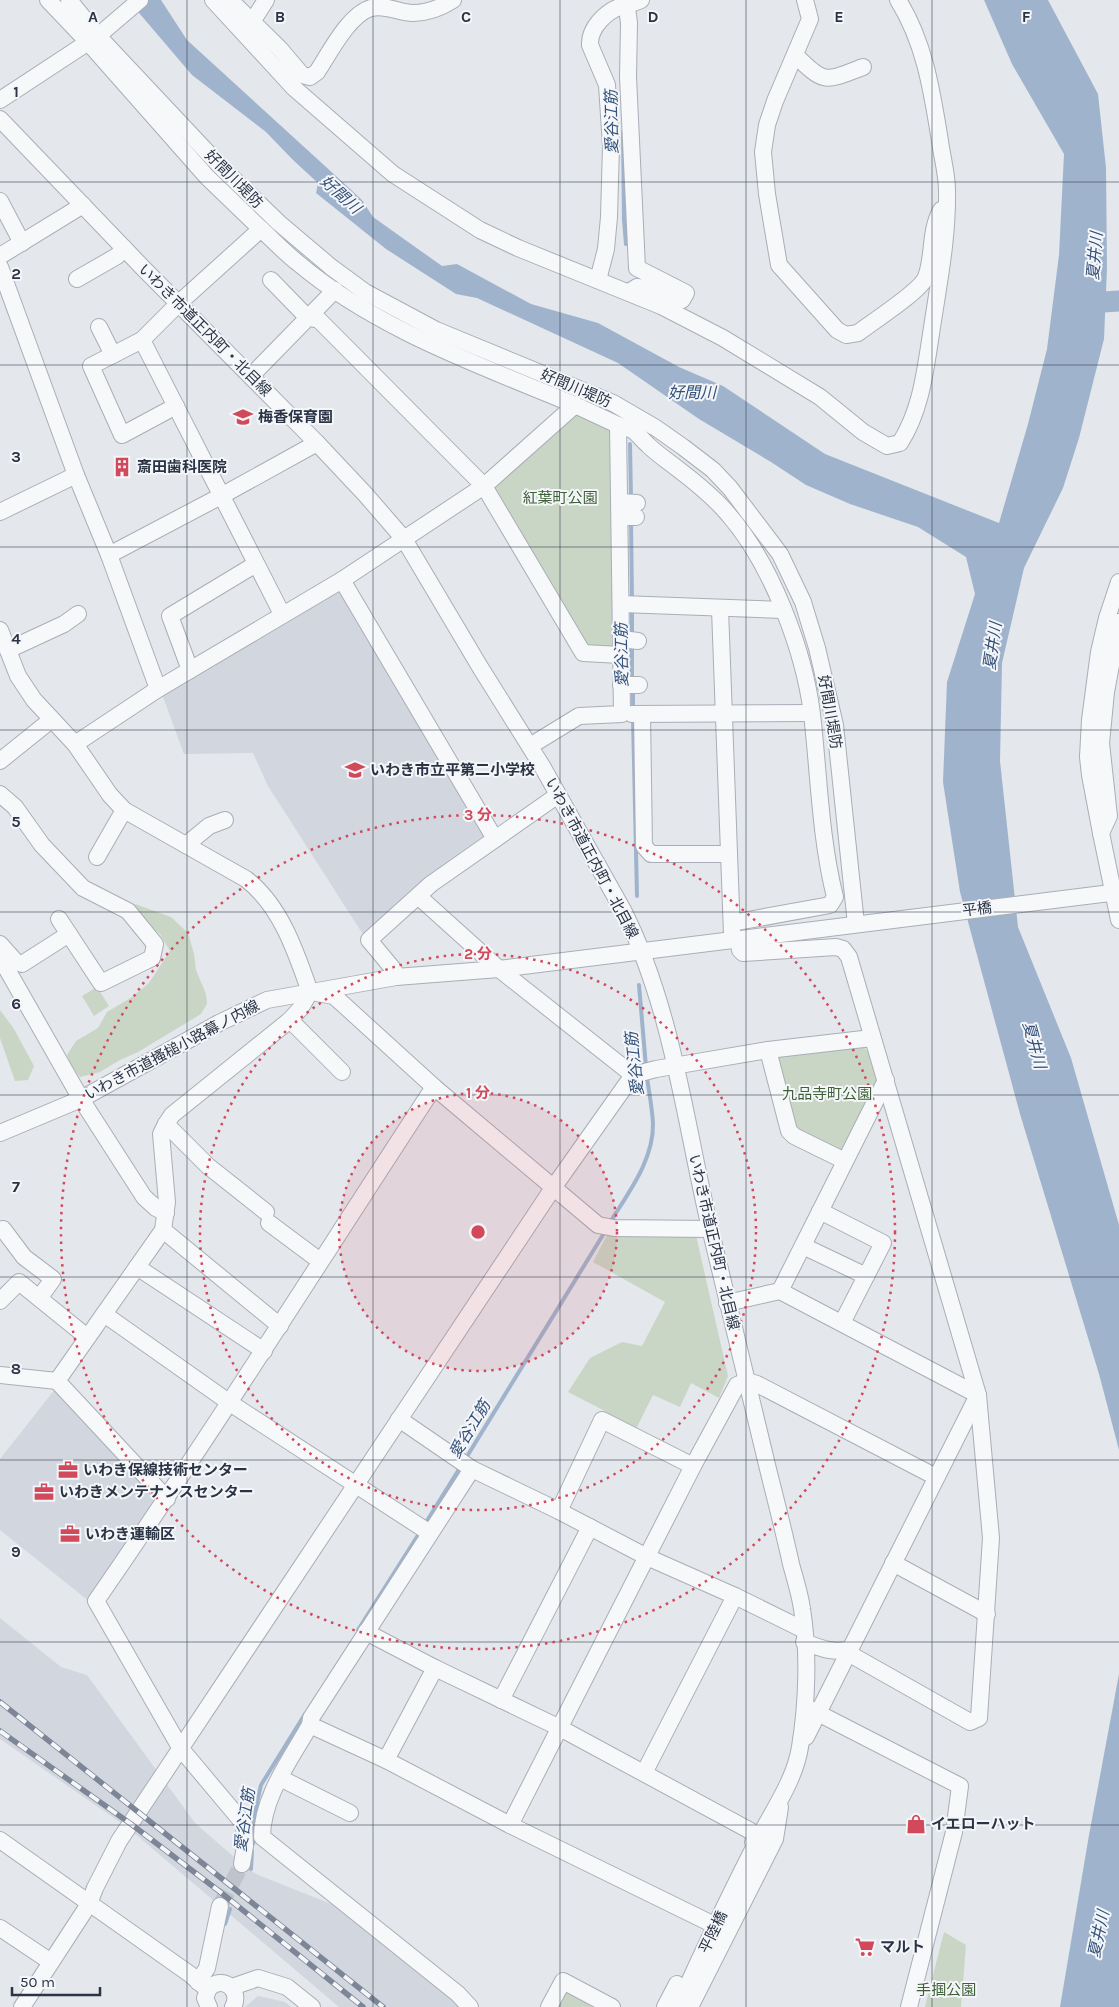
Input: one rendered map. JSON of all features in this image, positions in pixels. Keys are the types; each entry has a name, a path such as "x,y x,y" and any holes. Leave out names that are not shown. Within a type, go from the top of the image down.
{"street":[{"path":"48,0 95,37 208,177 297,263 335,290 395,325 457,356 640,434 646,444 697,483 728,514 759,557 783,610 802,660 812,713 826,864 834,897 830,904 734,934"},
{"name":"好間川堤防","path":"69,0 95,37 222,168 303,245 348,280 394,309 436,330 613,403 656,428 683,447 713,470 730,488 780,554 803,602 817,648 835,725 856,924"},
{"path":"0,100 95,37 140,0"},
{"path":"213,0 294,88 393,174 480,230 518,248 628,292 695,322 750,353 820,397 869,437 887,446 900,443 916,413 924,378 944,254 948,189 927,69 918,41 898,0"},
{"path":"230,0 280,49 302,75 310,77 317,72 350,24 361,14 372,8 391,8 413,13 431,10 453,0"},
{"path":"252,22 266,0"},
{"path":"805,0 810,19 775,100 763,152 767,194 779,264 837,330 846,335 858,333 917,290 926,278 938,216 947,202"},
{"path":"598,280 607,237 611,146 608,85 589,40 600,20 627,4 630,46 628,77 637,268 686,292 682,300 638,287 628,292"},
{"path":"795,55 816,76 822,78 836,77 863,67"},
{"name":"いわき市道正内町・北目線","path":"0,119 124,248 317,443 365,494 404,540 530,746 624,912 661,1006 710,1229 802,1610 807,1676 812,1710"},
{"path":"0,201 22,243"},
{"path":"0,256 83,205"},
{"path":"176,406 122,435 91,366 142,340 179,303 262,229"},
{"path":"78,279 117,256 124,248"},
{"path":"0,267 76,476 109,555 158,689"},
{"path":"270,280 307,317 319,320 484,486 583,653 627,645"},
{"path":"251,376 335,290"},
{"path":"99,327 113,355"},
{"path":"142,340 282,614"},
{"path":"75,744 158,689 342,580 484,486 575,405"},
{"path":"618,425 628,510 629,604 627,645 621,685 630,714 644,846 651,854 729,854"},
{"path":"109,555 317,443"},
{"path":"0,512 76,476"},
{"path":"190,670 170,616 256,564"},
{"path":"342,580 495,839"},
{"path":"1119,582 1107,618 1099,652 1090,720 1088,757 1110,893 1119,920"},
{"path":"629,604 783,610"},
{"path":"399,1419 465,1465 560,1511 647,1557 734,1596 804,1636 824,1650 849,1651 970,1722 979,1718 991,1538 978,1395 850,960 843,949 834,947 743,953 734,934 729,854 720,609"},
{"path":"8,650 64,624 78,614"},
{"path":"1101,833 1108,823 1109,816 1101,743 1113,690 1119,622"},
{"path":"0,630 18,676 34,700 75,744 110,795 124,810 256,886 290,937 310,992"},
{"path":"621,685 639,684"},
{"path":"530,746 579,716 812,713"},
{"path":"0,761 52,720"},
{"path":"0,794 15,807 42,845 83,888 128,910 155,944 152,958 101,983 59,919"},
{"path":"396,977 394,970 369,940 431,884 558,795"},
{"path":"97,857 124,810"},
{"path":"186,845 209,826 225,820"},
{"name":"平橋","path":"856,924 1110,893"},
{"path":"418,896 499,969 636,1074"},
{"name":"いわき市道搔槌小路幕ノ内線","path":"6,1130 81,1099 252,1006 267,1000 396,977 499,969 641,952 734,934 856,924"},
{"path":"0,944 16,962 22,964 69,934"},
{"path":"0,956 81,1099 144,1197 156,1208 166,1212"},
{"path":"57,1381 163,1230 167,1193 161,1134 166,1124 172,1115 290,1020 300,1009 310,992"},
{"path":"310,992 334,996 434,1087 553,1188 606,1226 710,1229"},
{"path":"290,1020 342,1072"},
{"path":"22,2007 89,1904 119,1841 553,1188 636,1074 768,1050 872,1038"},
{"path":"768,1050 789,1130 794,1136 845,1161"},
{"path":"780,1291 886,1080"},
{"path":"434,1087 230,1403 96,1601 181,1749 253,1824 262,1837 458,1994 470,2007"},
{"path":"166,1124 208,1166 320,1261"},
{"path":"0,1146 6,1139 6,1130"},
{"path":"820,1211 883,1243 842,1323"},
{"path":"3,1229 24,1257 53,1279 40,1297"},
{"path":"163,1230 280,1326"},
{"path":"803,1246 866,1276"},
{"path":"137,1267 264,1351"},
{"path":"0,1301 19,1282 88,1337"},
{"path":"728,1302 780,1291 978,1395"},
{"path":"104,1314 230,1403 424,1529"},
{"path":"0,1375 57,1381 166,1499"},
{"path":"510,1825 693,1466 737,1385 747,1381 757,1384 936,1477"},
{"path":"665,2007 746,1847 760,1836 782,1798 800,1750 812,1710 849,1651 978,1395"},
{"path":"560,1511 602,1420 693,1466"},
{"path":"242,1864 245,1846 253,1824 310,1725 311,1718 366,1632 424,1529 465,1465"},
{"path":"501,1700 590,1527"},
{"path":"892,1564 987,1614"},
{"path":"644,1773 734,1596"},
{"path":"366,1632 435,1668 560,1728 760,1836"},
{"path":"386,1760 435,1668"},
{"path":"812,1710 960,1786 954,1832 909,2007"},
{"path":"310,1725 386,1760 510,1825 708,1922"},
{"path":"280,1778 350,1813"},
{"path":"690,2007 775,1839 782,1798"},
{"name":"平陸橋","path":"678,2007 715,1926 760,1836"},
{"path":"0,1840 203,1986 223,1982 232,1987 236,1997 233,2007"},
{"path":"209,2007 203,1986 220,1906"},
{"path":"0,1928 51,1962"},
{"path":"232,1987 258,1978 287,1988 312,2007"},
{"path":"549,2007 563,1981 612,2007"}],"shaded area":[{"name":"いわき市立平第二小学校","path":"340,588 491,838 364,936 268,786 253,753 184,754 162,694"},
{"path":"56,1388 156,1499 90,1602 0,1530 0,1459"},
{"path":"0,1618 61,1667 87,1675 195,1823 242,1864 256,1874 341,1908 465,2007 339,2007 127,1827 0,1739"},
{"path":"258,1996 285,2002 291,2007 245,2007"}],"green space":[{"name":"紅葉町公園","path":"575,405 618,426 621,655 583,653 484,486"},
{"path":"135,904 171,917 188,933 196,970 206,994 207,1004 201,1014 138,1052 100,1072 80,1077 72,1067 67,1055 76,1041 98,1028 107,1012 132,997 149,983 170,951 160,934 131,910"},
{"path":"97,987 109,1006 94,1016 82,996"},
{"path":"0,1010 14,1029 34,1066 28,1080 15,1081 0,1038"},
{"name":"九品寺町公園","path":"863,1046 868,1052 878,1085 841,1154 795,1132 774,1058"},
{"path":"609,1231 695,1231 728,1376 719,1398 691,1383 680,1407 653,1395 635,1431 604,1415 605,1411 568,1392 590,1358 622,1342 642,1346 665,1302 593,1262"},
{"name":"手掴公園","path":"944,1932 966,1945 961,2007 925,2007"},
{"path":"573,1988 609,2007 551,2007 557,1995"}],"water":[{"path":"128,0 161,0 187,40 362,200 373,217 442,266 457,264 531,304 598,323 679,367 723,386 825,454 999,523 1028,424 1047,349 1059,255 1064,154 1012,64 984,0 1048,0 1098,94 1106,168 1107,268 1104,339 1079,438 1063,488 1024,568 1002,663 1000,761 1018,927 1071,1058 1119,1225 1119,1450 1099,1374 1020,1114 960,892 943,782 947,682 975,594 966,557 918,527 850,504 806,485 699,419 618,363 477,298 456,294 386,249 316,193 318,183 266,132 192,75"},
{"name":"夏井川","path":"1119,1674 1119,2007 1060,2007 1089,1835"}],"waterway":[{"name":"愛谷江筋","path":"623,132 626,244"},
{"path":"1089,303 1119,301"},
{"name":"愛谷江筋","path":"630,444 631,499"},
{"name":"愛谷江筋","path":"631,521 632,601"},
{"name":"愛谷江筋","path":"632,608 632,636"},
{"name":"愛谷江筋","path":"632,643 632,681"},
{"name":"愛谷江筋","path":"633,688 633,709"},
{"name":"愛谷江筋","path":"633,718 637,896"},
{"name":"愛谷江筋","path":"639,985 646,1067"},
{"name":"愛谷江筋","path":"609,1224 632,1188 645,1163 649,1150 653,1123 647,1077"},
{"name":"愛谷江筋","path":"466,1458 606,1230"},
{"name":"愛谷江筋","path":"425,1524 461,1466"},
{"name":"愛谷江筋","path":"358,1630 420,1532"},
{"name":"愛谷江筋","path":"253,1844 255,1811 261,1785 305,1714"},
{"name":"愛谷江筋","path":"251,1869 252,1851"},
{"path":"225,1924 230,1909"}],"tunnel":[{"path":"220,1906 242,1864"}],"railway":[{"path":"0,1702 383,2007"},
{"path":"0,1731 131,1824 219,1891 363,2007"}],"place":[{"name":"梅香保育園","path":"243,417"},
{"name":"斎田歯科医院","path":"122,467"},
{"name":"いわき市立平第二小学校","path":"355,770"},
{"name":"いわき保線技術センター","path":"68,1470"},
{"name":"いわきメンテナンスセンター","path":"44,1492"},
{"name":"いわき運輸区","path":"70,1534"},
{"name":"イエローハット","path":"916,1824"},
{"name":"マルト","path":"865,1947"}],"water label":[{"name":"好間川","path":"341,194"},
{"name":"好間川","path":"692,392"}]}
